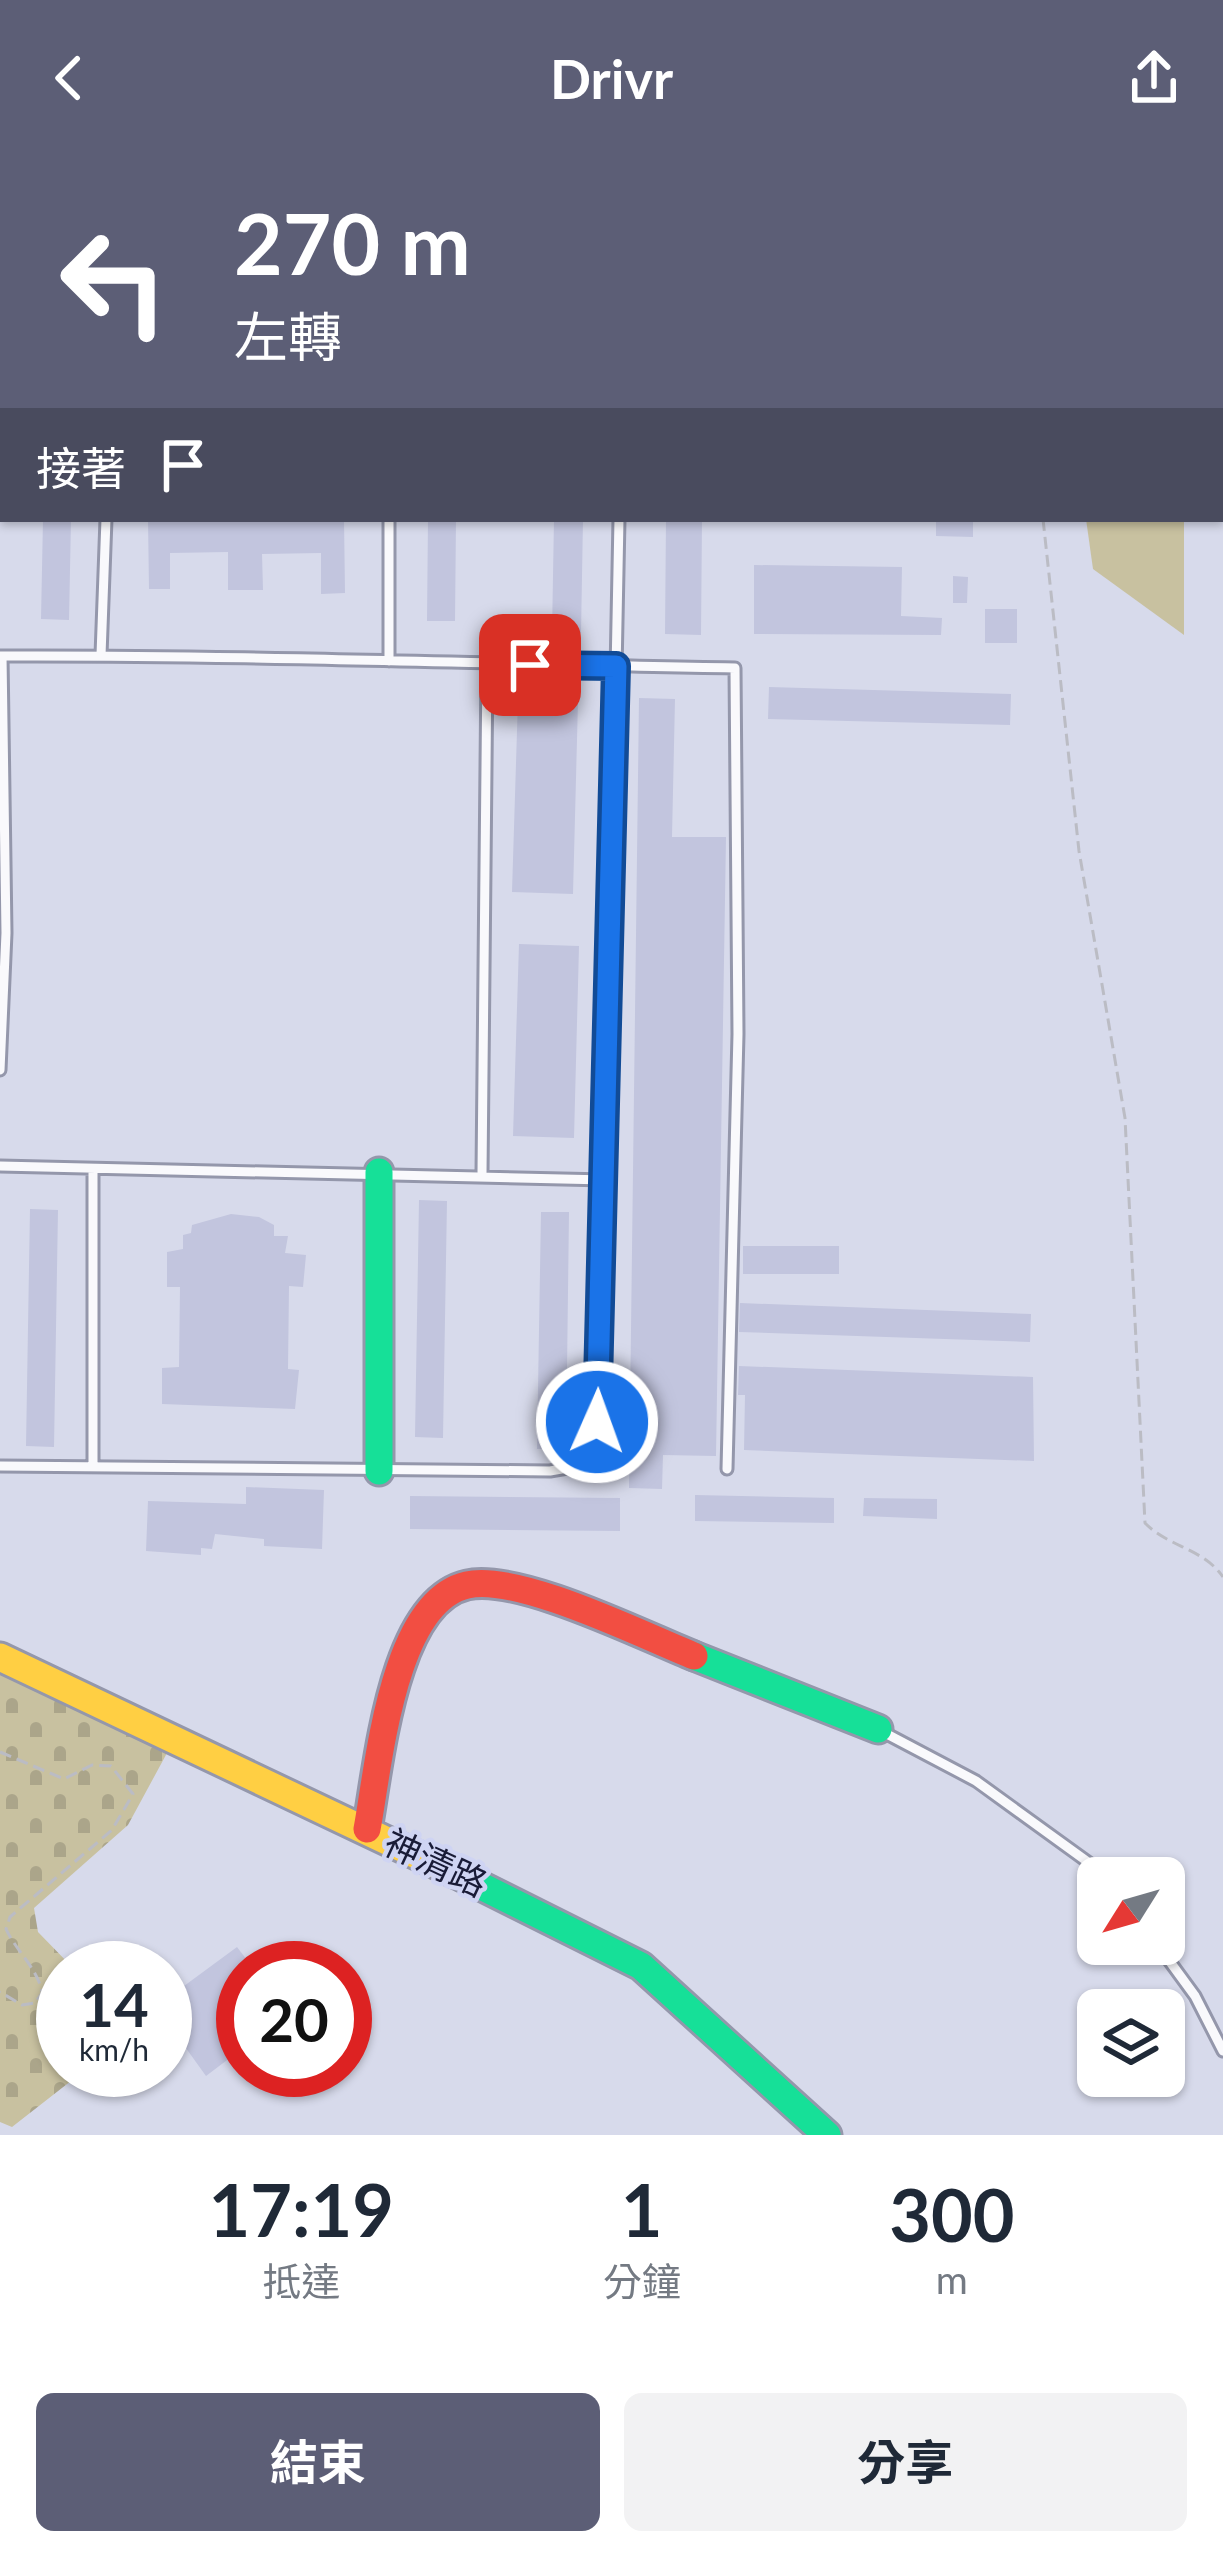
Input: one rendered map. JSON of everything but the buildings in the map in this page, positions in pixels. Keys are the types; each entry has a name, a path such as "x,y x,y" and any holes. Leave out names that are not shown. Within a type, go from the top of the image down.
{"street":[{"path":"379,1172 379,1471"},
{"path":"367,1829 409,1634 436,1599 464,1586 502,1586 557,1601 878,1729"},
{"name":"神清路","path":"0,1657 367,1829 640,1966 827,2135"}],"lane":[{"path":"101,655 106,522"},
{"path":"389,522 389,661"},
{"path":"0,1466 550,1471 591,1464 606,1180 619,522"},
{"path":"0,1070 6,933 1,656 735,668 738,1034 728,1469"},
{"path":"482,1173 487,665"},
{"path":"0,1166 93,1171 482,1173 606,1180"},
{"path":"93,1171 93,1466"},
{"path":"878,1729 976,1780 1081,1857"},
{"path":"1172,1965 1196,1996 1223,2051"}],"path":[{"path":"1043,522 1078,851 1125,1118 1144,1523 1161,1540 1214,1563 1223,1576"},
{"path":"0,1752 64,1779 92,1766 111,1766 133,1794 112,1830 10,1917 6,1929 16,1952 40,1979 42,1993 35,2003 22,2005 0,1992"}],"green space":[{"path":"1086,522 1184,522 1184,635 1093,569"},
{"path":"0,1666 167,1753 128,1825 34,1908 38,1932 47,1941 36,1941 36,2097 50,2097 12,2127 0,2122"}],"traffic: fast":[{"path":"379,1172 379,1471"},
{"path":"694,1656 878,1729"},
{"path":"463,1877 641,1966 827,2135"}],"traffic: slow":[{"path":"0,1657 463,1877"}],"traffic: jam":[{"path":"367,1829 393,1690 421,1621 442,1598 467,1585 517,1588 581,1608 694,1656"}],"route":[{"path":"530,665 616,666 597,1422"}]}
